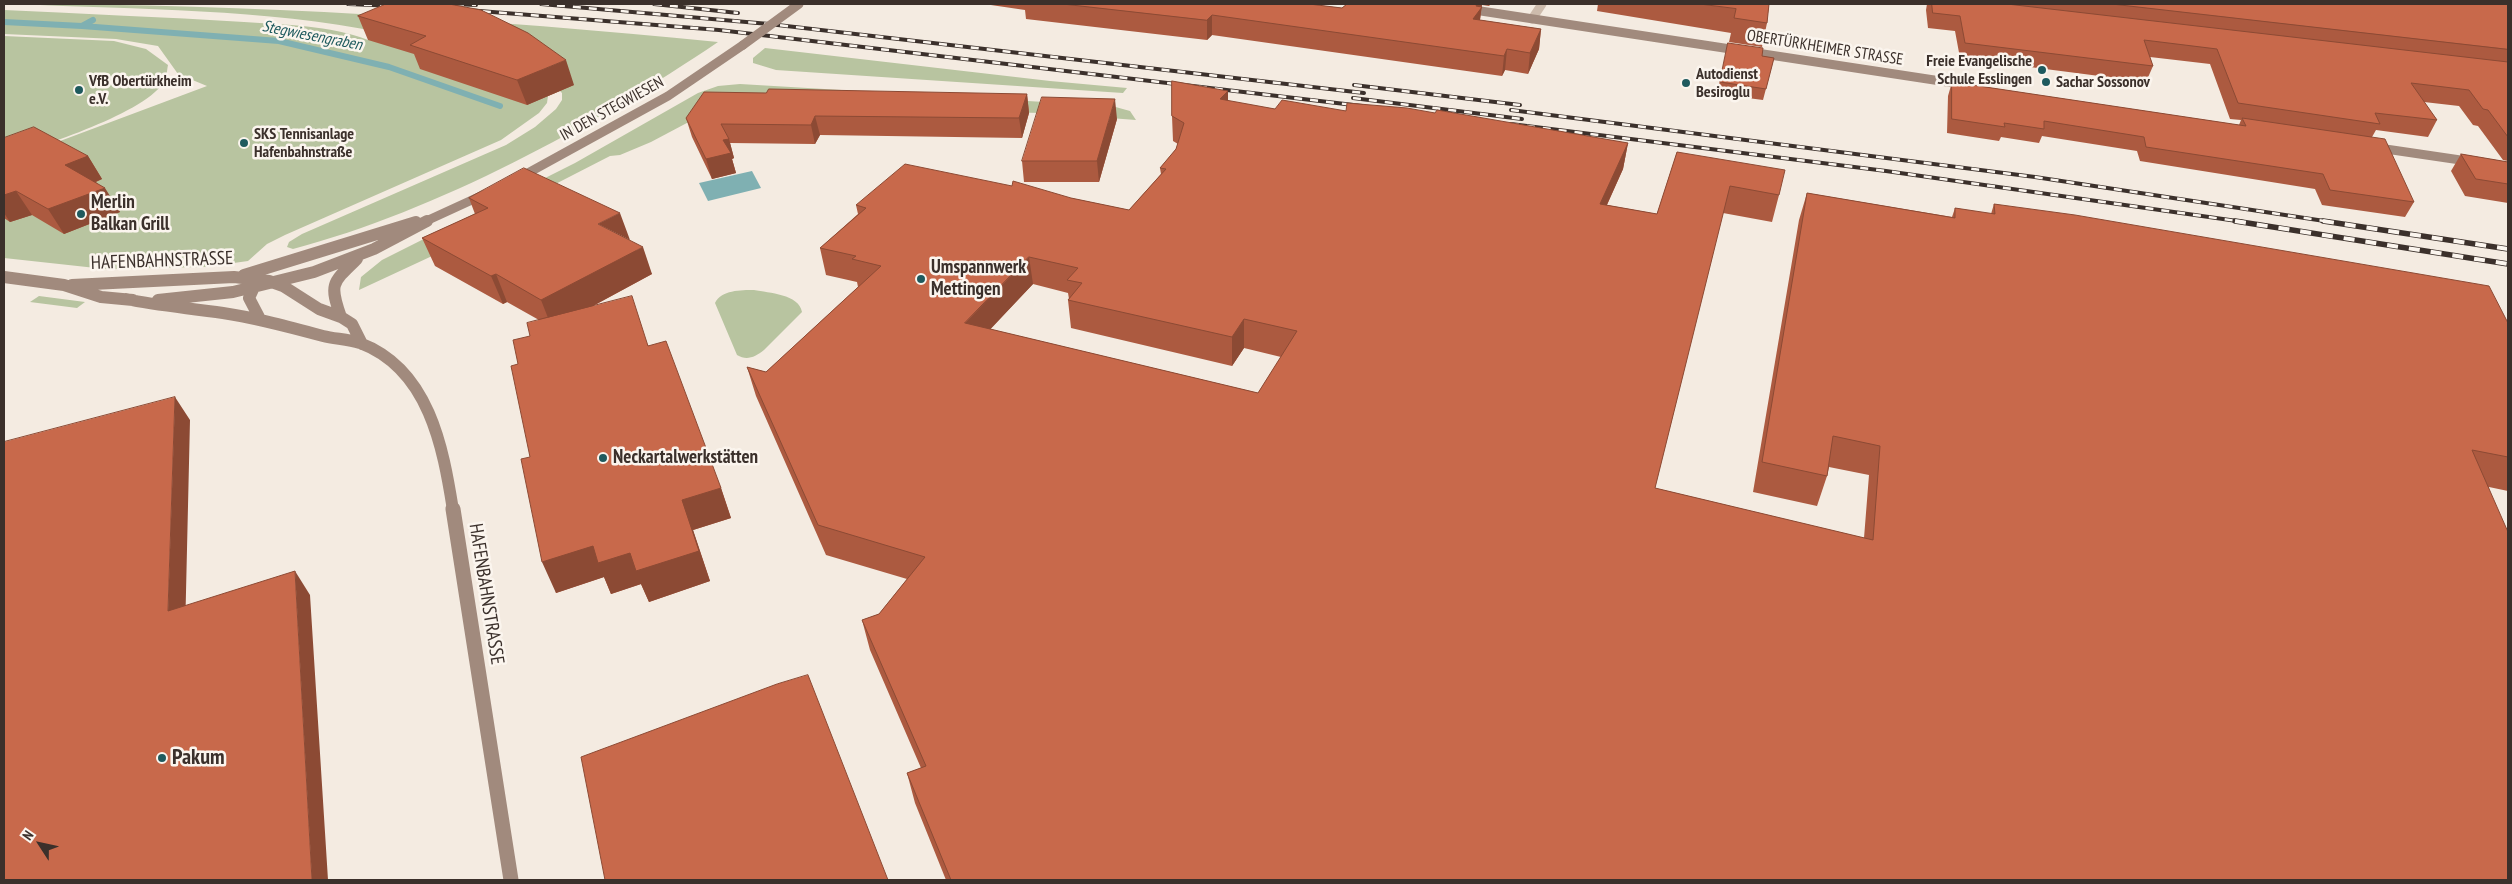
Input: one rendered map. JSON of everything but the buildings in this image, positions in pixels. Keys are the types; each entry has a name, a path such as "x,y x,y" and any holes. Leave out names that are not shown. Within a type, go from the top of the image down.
{"main road":[{"name":"IN DEN STEGWIESEN","path":"507,184 629,119 678,90 799,4"},
{"name":"OBERTÜRKHEIMER STRASSE","path":"1434,4 1974,86"},
{"path":"2363,145 2508,167"},
{"path":"276,283 360,255 428,220 492,191"},
{"path":"234,277 305,258 391,228 428,220"},
{"name":"HAFENBAHNSTRASSE","path":"342,317 334,291 340,277 360,255"},
{"path":"261,280 305,258"},
{"name":"HAFENBAHNSTRASSE","path":"4,278 64,285 234,277 261,280 276,283 319,309 342,317 352,324 362,344"},
{"name":"HAFENBAHNSTRASSE","path":"260,319 248,301 251,288 261,280"},
{"name":"HAFENBAHNSTRASSE","path":"64,285 102,297 126,299 185,298 276,283"},
{"name":"HAFENBAHNSTRASSE","path":"126,299 155,306 260,319 362,344 388,361 414,384 431,412 440,438 511,880"}],"street":[{"path":"1532,19 1542,4"}],"green space":[{"path":"17,4 192,7 368,14 543,26 718,42 620,104 513,163 458,189 348,233 293,249 287,247 289,242 302,234 506,145 535,127 556,109 562,100 562,93 560,91 548,96 547,103 539,113 501,140 285,235 267,244 248,261 205,267 105,269 4,258 4,162 207,86 178,74 158,46 116,39 4,34 4,10 291,25 338,31 368,40 383,33 338,25 247,14"},
{"name":"VfB Obertürkheim e.V.","path":"4,36 114,41 146,49 168,65 166,77 155,92 116,116 66,137 4,159"},
{"path":"765,48 1127,88 1123,93 776,70 753,63 753,58"},
{"path":"740,84 1112,106 1130,111 1136,120 1044,113 717,107 651,142 620,155 610,156 534,195 488,230 359,290 361,277 382,260 575,163 698,93 718,86"},
{"path":"754,290 783,295 795,301 800,306 802,312 764,350 754,356 744,358 737,355 715,303 722,295 727,293"},
{"path":"39,296 85,302 77,308 30,302"}],"water":[{"path":"752,171 761,188 708,201 699,183"}],"waterway":[{"name":"Stegwiesengraben","path":"82,26 93,20"},
{"path":"4,22 82,26"},
{"name":"Stegwiesengraben","path":"82,26 279,41 389,67 500,106"}],"railway":[{"path":"348,4 397,6"},
{"path":"456,4 476,5"},
{"path":"541,4 769,24 1364,93"},
{"path":"654,4 738,13"},
{"path":"467,10 719,30 1362,106"},
{"path":"1354,85 1520,105"},
{"path":"1353,98 1522,119"},
{"path":"1511,110 2035,177 2331,222"},
{"path":"1511,124 1886,171 2244,222"},
{"path":"2235,221 2508,264"},
{"path":"2323,221 2508,249"}],"place":[{"name":"Freie Evangelische Schule Esslingen","path":"2042,70"},
{"name":"Sachar Sossonov","path":"2046,82"},
{"name":"Autodienst Besiroglu","path":"1686,83"},
{"name":"VfB Obertürkheim e.V.","path":"79,90"},
{"name":"SKS Tennisanlage Hafenbahnstraße","path":"244,143"},
{"name":"Merlin Balkan Grill","path":"81,214"},
{"name":"Umspannwerk Mettingen","path":"921,279"},
{"name":"Neckartalwerkstätten","path":"603,458"},
{"name":"Pakum","path":"162,758"}]}
